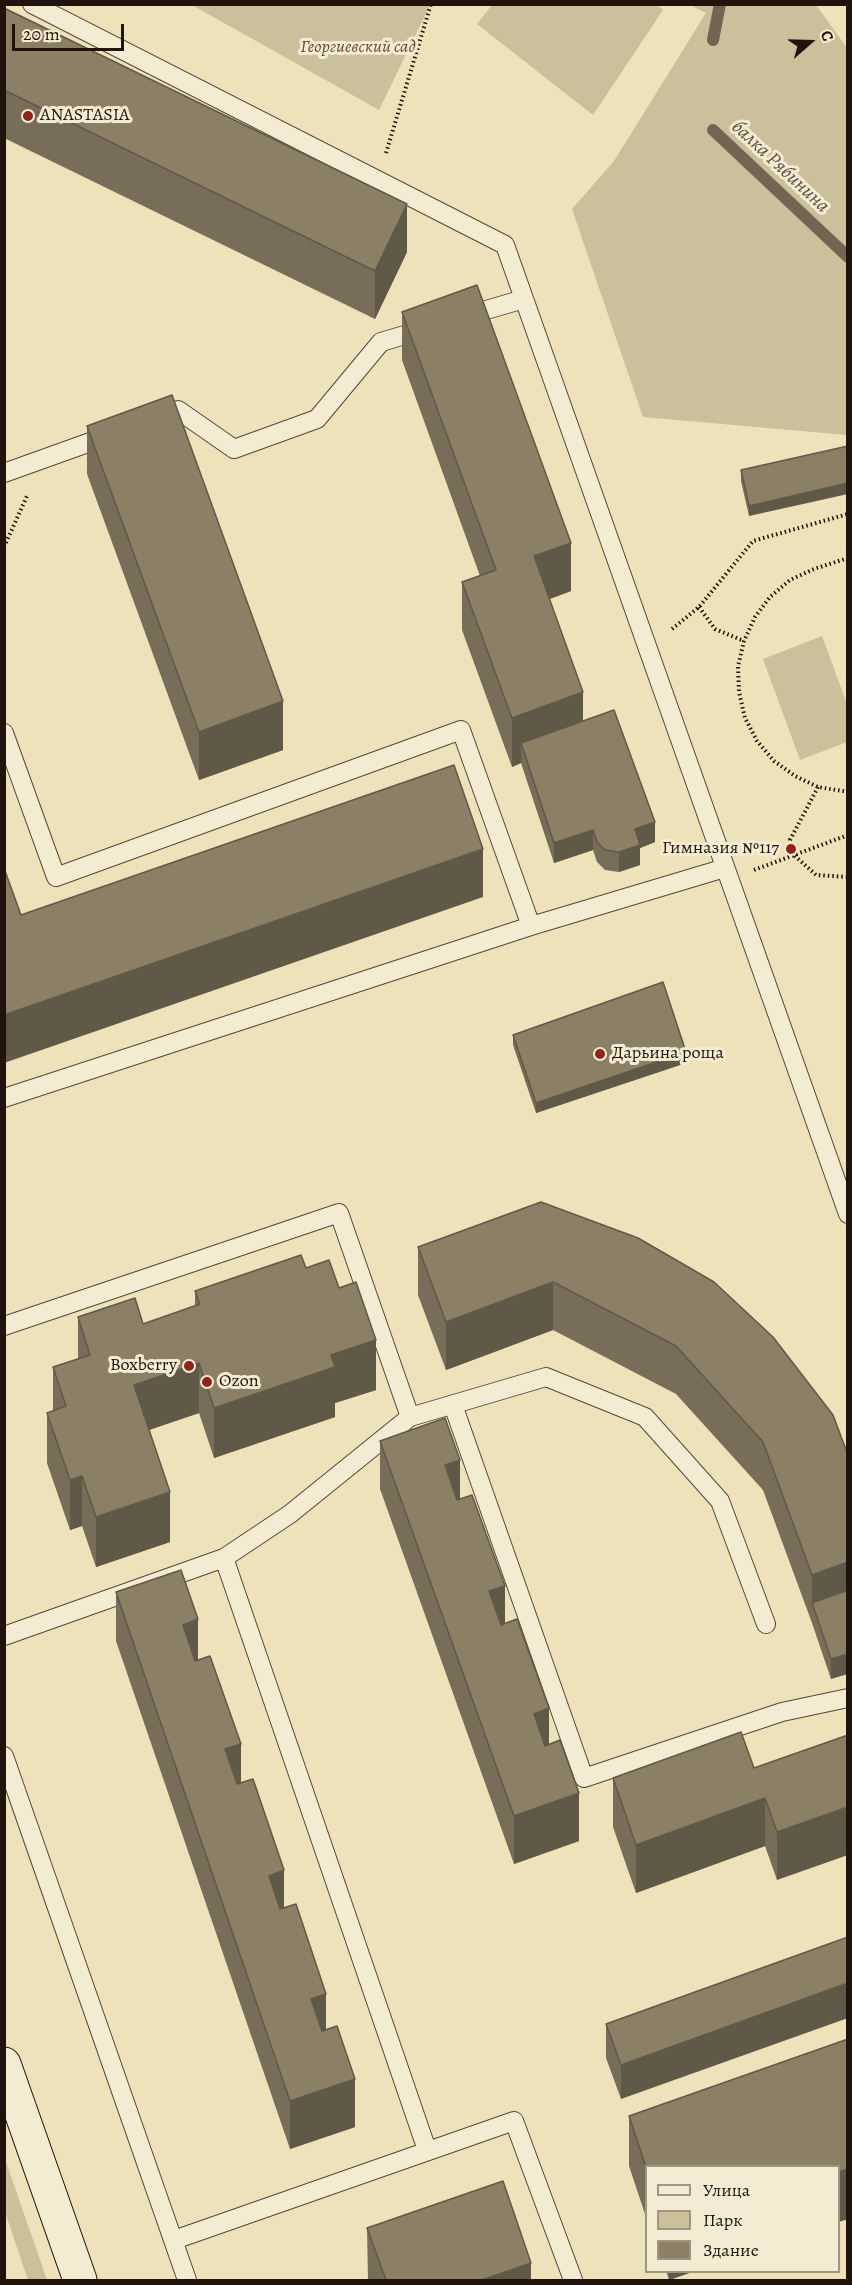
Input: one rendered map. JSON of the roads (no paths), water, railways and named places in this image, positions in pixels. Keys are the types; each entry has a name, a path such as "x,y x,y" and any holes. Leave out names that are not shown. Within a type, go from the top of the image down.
{"main road":[{"path":"4,2064 80,2280"}],"lane":[{"path":"32,4 505,245 848,1214"},
{"path":"144,422 178,410 234,450 318,419 381,342 524,298"},
{"path":"4,473 121,431"},
{"path":"4,733 6,733 56,877 461,730 531,927"},
{"path":"4,1098 531,927 725,868"},
{"path":"4,1326 339,1213 410,1418"},
{"path":"4,1636 224,1558 290,1514 410,1418 546,1377 645,1417 720,1501 766,1624"},
{"path":"453,1405 584,1778 782,1712 848,1698"},
{"path":"224,1558 428,2150"},
{"path":"4,1756 187,2280"},
{"path":"174,2240 514,2121 573,2280"}],"waterway":[{"path":"713,40 720,4"},
{"name":"балка Рябинина","path":"713,130 848,257"}],"place":[{"name":"ANASTASIA","path":"28,116"},
{"name":"Гимназия №117","path":"791,849"},
{"name":"Дарьина роща","path":"600,1054"},
{"name":"Boxberry","path":"189,1366"},
{"name":"Ozon","path":"207,1382"}],"park label":[{"name":"Георгиевский сад","path":"358,48"}]}
